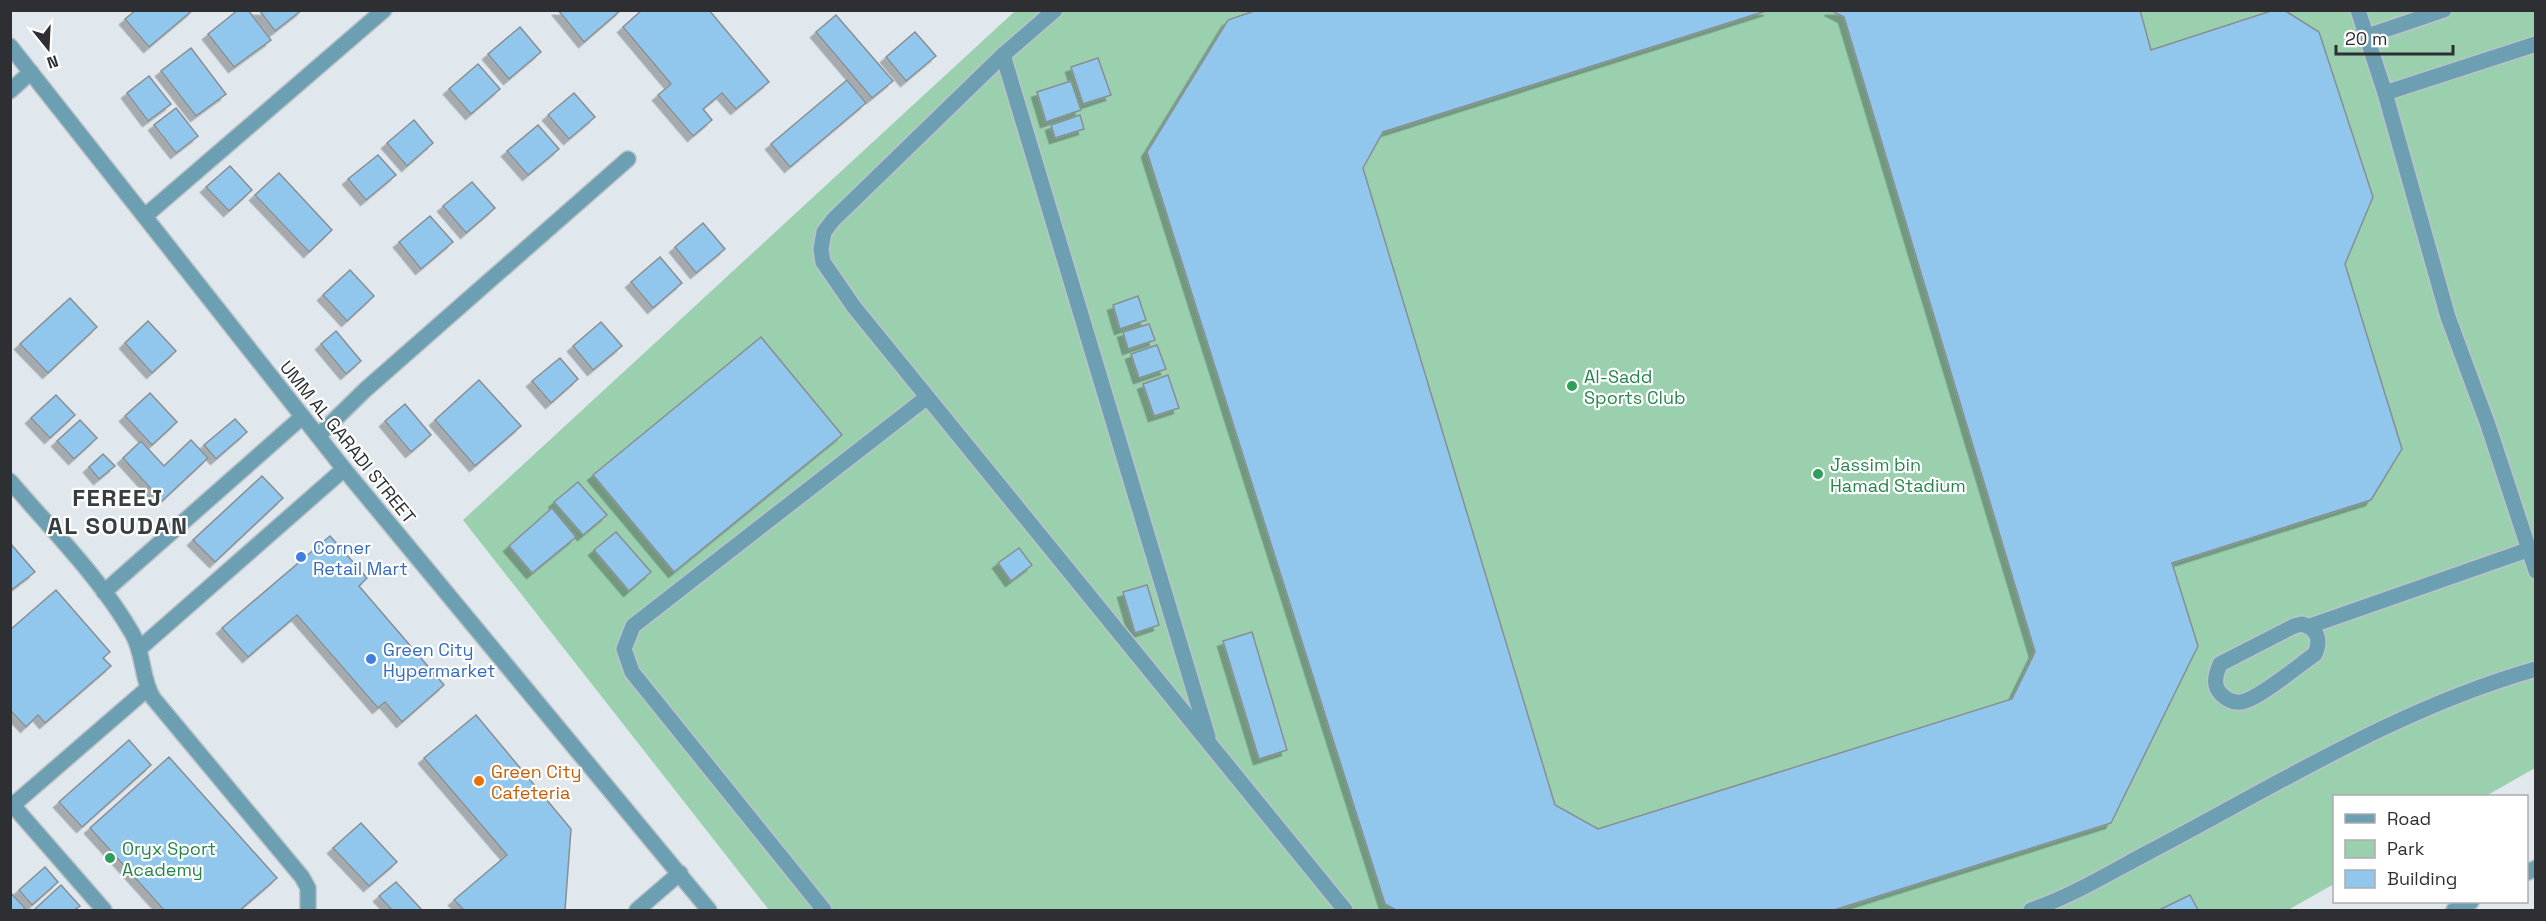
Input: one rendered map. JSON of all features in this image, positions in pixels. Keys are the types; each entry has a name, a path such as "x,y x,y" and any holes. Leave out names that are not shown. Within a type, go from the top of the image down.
{"street":[{"path":"145,216 384,10"},
{"path":"1055,10 1003,55 833,220 824,232 821,249 823,262 830,275 926,398 1345,910"},
{"path":"2358,10 2385,93 2448,317 2532,548 2535,571"},
{"path":"2367,36 2444,10"},
{"path":"2385,93 2535,44"},
{"name":"UMM AL GARADI STREET","path":"10,46 344,469 709,910"},
{"path":"1003,55 1210,746"},
{"path":"10,91 31,72"},
{"path":"318,436 364,390 628,159"},
{"path":"825,910 632,672 624,650 633,626 926,398"},
{"path":"104,592 302,417"},
{"path":"139,649 344,469"},
{"path":"10,481 104,592 132,633 139,649 147,689 302,878 308,888 308,910"},
{"path":"2310,627 2318,634 2319,645 2315,654 2253,699 2240,703 2227,700 2217,690 2215,676 2220,664 2294,626 2310,627 2532,548"},
{"path":"2031,910 2057,900 2167,843 2350,744 2490,682 2535,669"},
{"path":"104,910 12,804 147,689"},
{"path":"637,910 680,873"},
{"path":"2454,910 2470,903"}],"green space":[{"name":"Al-Sadd Sports Club","path":"1015,11 2535,11 2535,768 2488,795 2333,795 2333,885 2288,910 769,910 463,520"}],"building":[{"path":"136,10 193,10 149,47 125,19"},
{"path":"238,10 248,10 271,40 234,67 208,34"},
{"path":"259,10 302,10 275,31"},
{"path":"558,10 621,10 584,42"},
{"path":"642,10 709,10 769,82 736,109 722,93 703,109 712,120 693,136 658,95 671,84 623,27"},
{"path":"1257,10 1769,10 1383,132 1363,168 1555,805 1598,829 2012,699 2035,652 1844,17 1830,10 2140,10 2151,50 2274,10 2284,10 2319,32 2373,197 2345,264 2402,449 2371,500 2172,563 2198,646 2111,823 1834,910 1396,910 1385,904 1147,152 1228,20"},
{"path":"836,15 893,81 872,98 816,32"},
{"path":"520,27 541,52 509,79 488,54"},
{"path":"915,32 936,56 906,81 886,57"},
{"path":"191,48 226,94 196,116 161,71"},
{"path":"1098,58 1111,95 1083,104 1071,67"},
{"path":"478,64 500,89 471,114 449,89"},
{"path":"149,76 171,104 148,121 127,93"},
{"path":"847,80 866,103 790,167 771,144"},
{"path":"1071,81 1081,110 1046,122 1037,92"},
{"path":"574,93 595,117 569,139 548,115"},
{"path":"176,108 198,136 176,153 154,125"},
{"path":"1080,115 1084,129 1055,138 1051,125"},
{"path":"414,120 433,143 407,166 387,143"},
{"path":"538,125 559,149 528,175 507,151"},
{"path":"378,155 396,175 366,200 348,179"},
{"path":"230,166 252,190 229,211 206,187"},
{"path":"279,173 332,230 309,252 255,195"},
{"path":"472,182 495,208 466,233 443,206"},
{"path":"430,216 453,242 421,269 399,242"},
{"path":"703,223 725,249 696,273 675,247"},
{"path":"660,257 682,283 653,308 631,282"},
{"path":"350,270 374,296 347,321 323,295"},
{"path":"1138,296 1146,320 1120,329 1113,305"},
{"path":"70,298 97,327 48,373 20,344"},
{"path":"148,321 176,351 152,373 125,343"},
{"path":"601,322 622,346 593,370 573,346"},
{"path":"1149,324 1155,340 1128,349 1123,332"},
{"path":"336,331 361,361 346,374 321,344"},
{"path":"761,337 842,435 674,572 593,475"},
{"path":"1157,345 1166,369 1139,378 1131,354"},
{"path":"560,358 578,379 551,403 532,381"},
{"path":"1168,375 1179,408 1154,416 1143,384"},
{"path":"479,380 521,426 475,466 435,420"},
{"path":"150,393 177,422 152,445 125,416"},
{"path":"56,395 75,415 50,438 31,418"},
{"path":"405,404 431,435 411,452 385,421"},
{"path":"235,419 247,432 216,459 204,445"},
{"path":"80,420 97,438 74,459 57,441"},
{"path":"191,440 208,458 162,501 123,458 141,441 164,466"},
{"path":"103,454 115,466 99,479 89,467"},
{"path":"262,476 283,498 215,562 193,540"},
{"path":"578,482 607,515 583,535 554,502"},
{"path":"552,508 576,537 532,573 509,546"},
{"path":"616,532 651,572 629,591 594,550"},
{"path":"330,536 367,578 359,586 444,685 402,722 385,702 378,708 297,615 248,657 222,628"},
{"path":"10,543 35,572 10,591"},
{"path":"1019,548 1032,565 1011,581 998,563"},
{"path":"1147,585 1159,625 1135,633 1123,592"},
{"path":"56,590 110,652 103,658 111,666 45,723 38,715 26,727 10,710 10,630"},
{"path":"1252,632 1287,750 1259,759 1223,641"},
{"path":"476,715 571,829 565,910 464,910 454,900 507,855 424,758"},
{"path":"129,740 151,765 82,827 59,802"},
{"path":"169,757 277,878 240,910 164,910 90,828"},
{"path":"361,823 397,862 369,886 333,848"},
{"path":"45,867 58,882 32,905 19,890"},
{"path":"396,882 422,910 392,910 379,896"},
{"path":"61,885 80,906 74,910 35,909"},
{"path":"10,892 25,908 10,910"},
{"path":"2190,895 2198,910 2159,910"}],"place":[{"name":"Al-Sadd Sports Club","path":"1572,386"},
{"name":"Jassim bin Hamad Stadium","path":"1818,474"},
{"name":"Corner Retail Mart","path":"301,557"},
{"name":"Green City Hypermarket","path":"371,659"},
{"name":"Green City Cafeteria","path":"479,781"},
{"name":"Oryx Sport Academy","path":"110,858"}],"district":[{"name":"FEREEJ AL SOUDAN","path":"118,511"}]}
